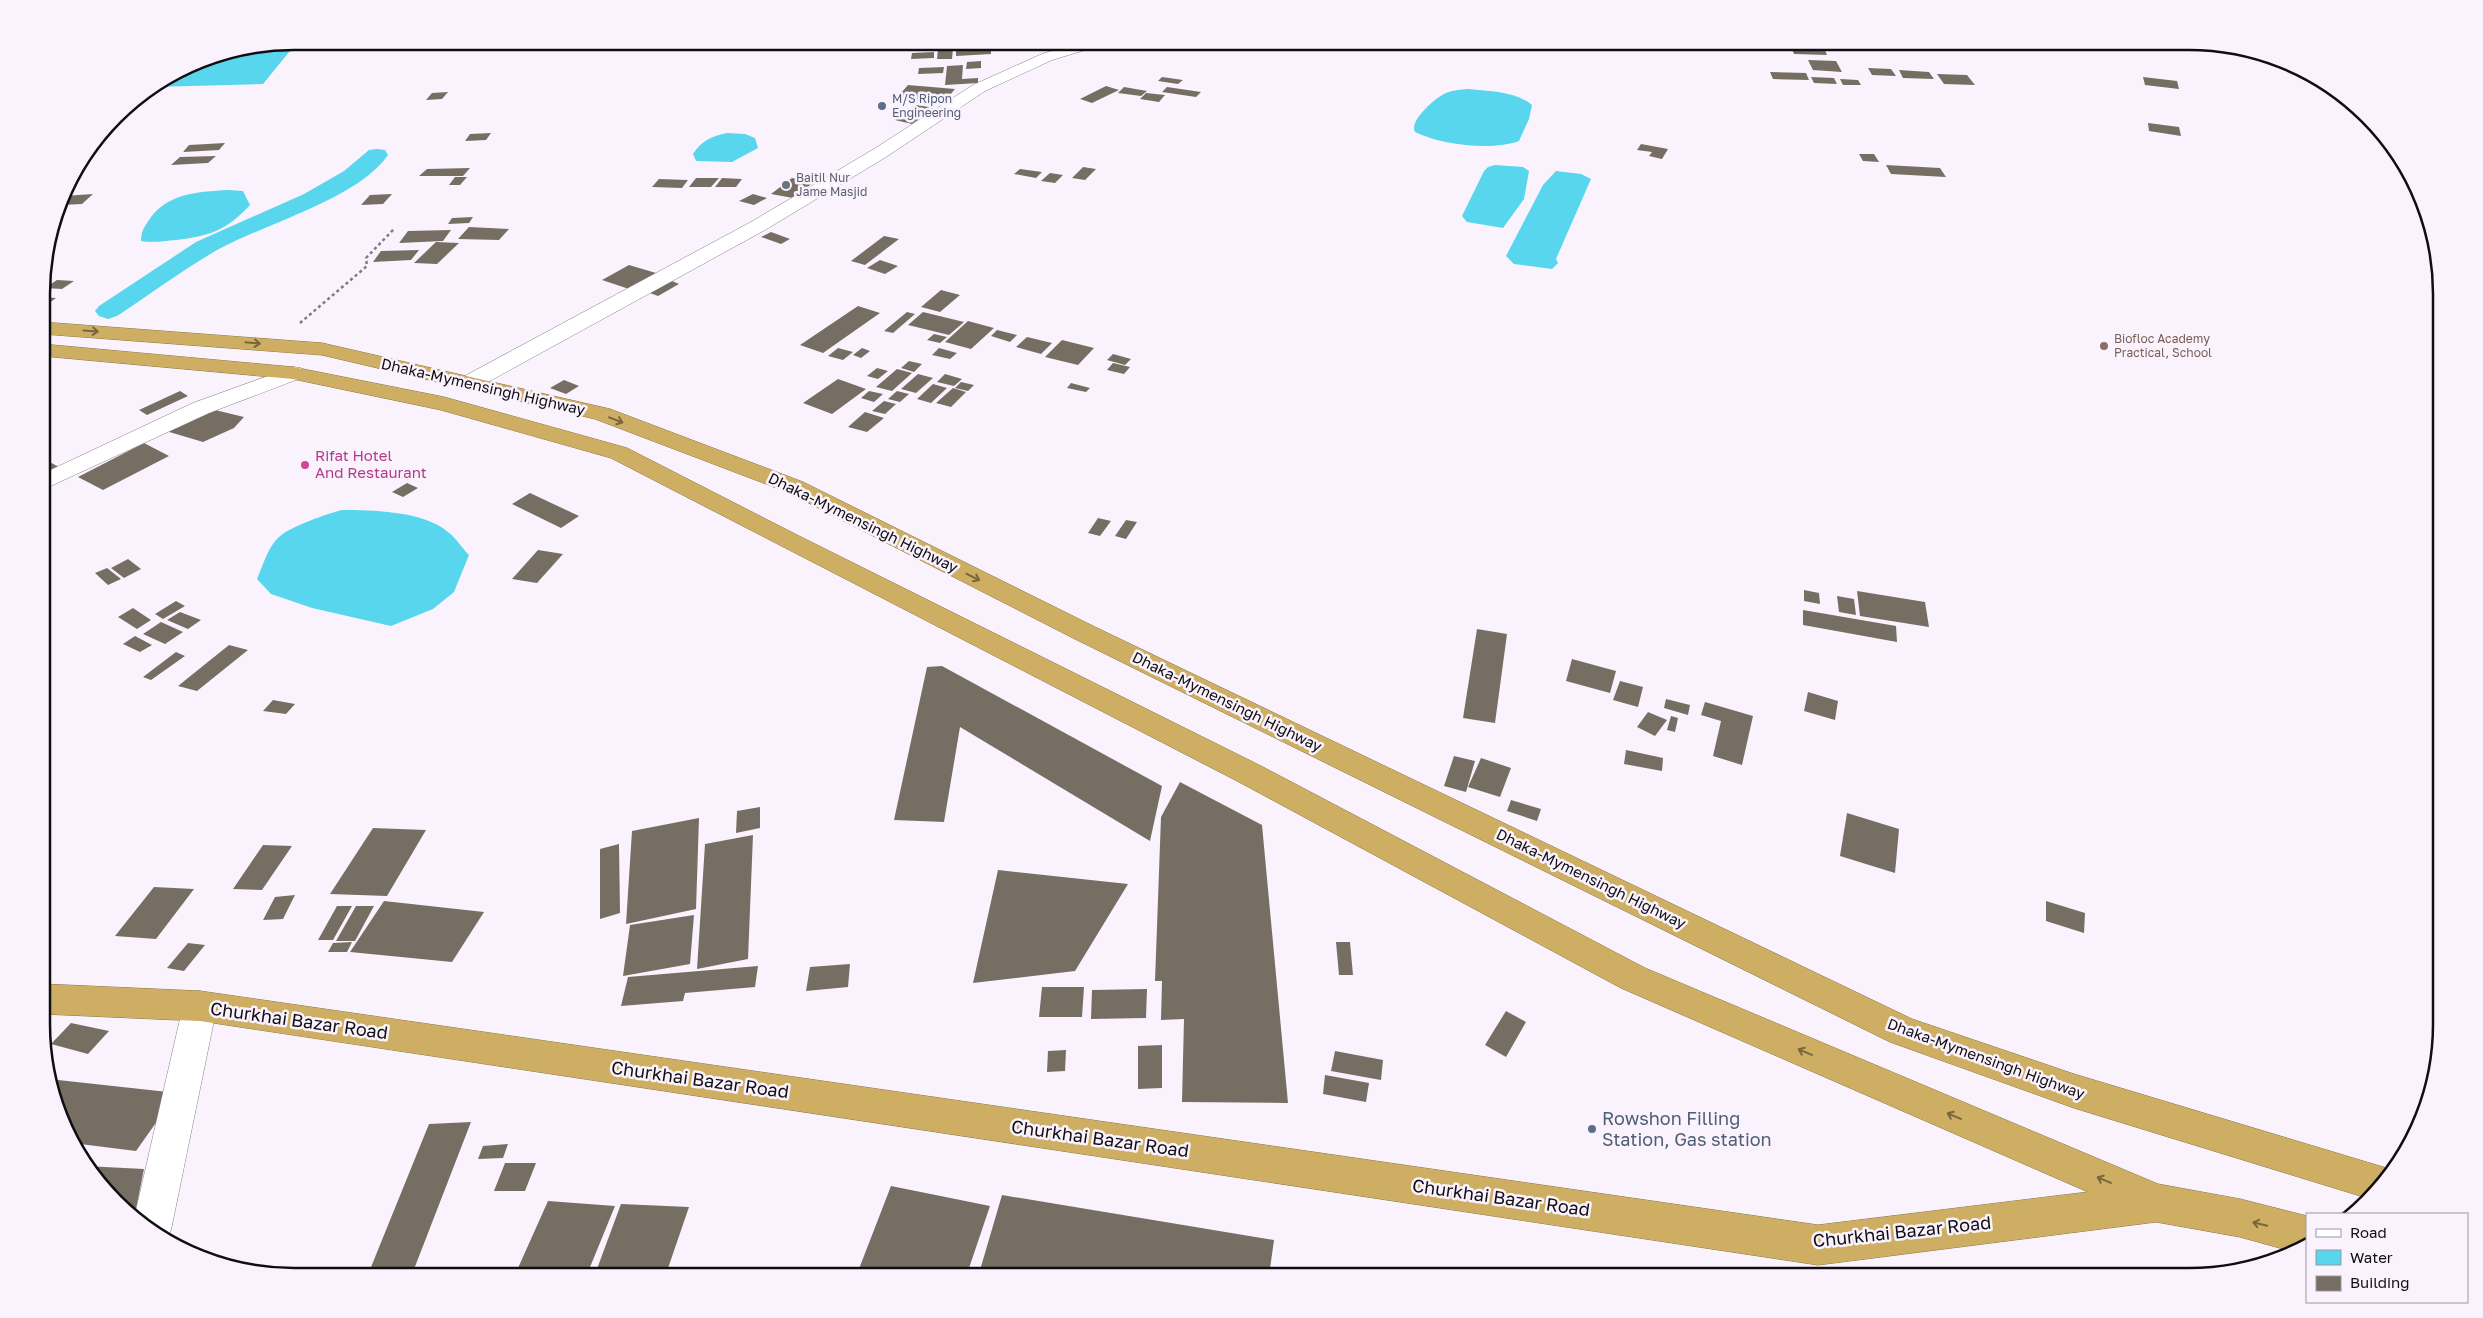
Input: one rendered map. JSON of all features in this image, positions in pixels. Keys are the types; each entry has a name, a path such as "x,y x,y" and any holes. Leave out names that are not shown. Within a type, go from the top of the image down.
{"highway":[{"name":"Dhaka-Mymensingh Highway","path":"50,329 322,349 602,414 794,487 1083,632 1902,1031 2074,1091 2376,1182"},
{"name":"Dhaka-Mymensingh Highway","path":"50,351 293,373 444,404 618,453 1250,774 1633,978 2157,1203 2240,1218 2306,1236"},
{"name":"Churkhai Bazar Road","path":"50,999 200,1006 1818,1244 2157,1203"}],"street":[{"path":"469,383 758,226 880,153 979,88 1047,57 1070,50"},
{"path":"50,480 202,408 293,373"},
{"path":"152,1223 200,1006"}],"path":[{"path":"269,345 309,316 367,266 366,258 394,229"}],"water":[{"path":"290,50 263,84 166,87 186,75 231,58 262,52"},
{"path":"1467,89 1510,94 1532,105 1529,119 1519,141 1495,146 1467,145 1426,137 1415,132 1414,127 1419,116 1434,100 1455,90"},
{"path":"727,133 745,134 755,138 758,148 732,162 696,161 693,154 703,142"},
{"path":"1495,165 1523,167 1529,171 1524,199 1503,228 1467,222 1462,216 1484,171 1488,167"},
{"path":"1556,171 1581,174 1591,179 1556,259 1558,263 1552,269 1514,264 1506,256 1543,185"},
{"path":"228,190 243,191 250,205 225,226 208,234 188,238 158,242 141,241 143,229 154,213 163,205 193,193"},
{"path":"342,510 382,511 412,516 438,525 448,532 469,555 454,592 433,609 391,626 312,608 271,594 257,579 266,556 275,541 300,525"}],"building":[{"path":"938,50 953,50 952,59 937,59"},
{"path":"956,50 991,50 991,54 956,56"},
{"path":"1792,50 1825,50 1827,55 1794,54"},
{"path":"934,52 934,58 911,59 912,53"},
{"path":"1808,60 1836,61 1842,72 1813,70"},
{"path":"981,61 981,68 966,69 967,62"},
{"path":"963,65 962,79 978,78 978,83 945,85 947,66"},
{"path":"944,67 943,73 918,74 919,68"},
{"path":"1868,68 1891,69 1896,76 1872,75"},
{"path":"1899,70 1929,72 1934,79 1903,78"},
{"path":"1770,72 1806,73 1809,80 1773,79"},
{"path":"1937,74 1967,75 1975,85 1944,84"},
{"path":"1162,77 1183,80 1178,84 1158,81"},
{"path":"1811,77 1834,78 1837,84 1814,83"},
{"path":"2143,77 2177,81 2179,89 2145,85"},
{"path":"1840,79 1858,80 1861,85 1843,85"},
{"path":"908,85 955,89 943,103 895,100"},
{"path":"1106,86 1119,90 1092,103 1080,99"},
{"path":"1124,87 1147,91 1141,96 1118,93"},
{"path":"1167,87 1201,92 1196,97 1162,92"},
{"path":"448,92 442,99 426,100 432,93"},
{"path":"1146,93 1165,95 1159,102 1140,99"},
{"path":"917,105 934,108 912,124 895,120"},
{"path":"2148,123 2179,127 2181,136 2149,131"},
{"path":"491,133 486,140 465,141 470,134"},
{"path":"225,143 219,150 183,152 189,145"},
{"path":"1641,144 1668,149 1662,159 1649,156 1652,152 1637,150"},
{"path":"1859,154 1874,154 1879,162 1863,161"},
{"path":"216,156 208,163 171,165 180,157"},
{"path":"1886,165 1940,168 1946,177 1891,174"},
{"path":"1083,167 1096,169 1085,180 1072,178"},
{"path":"470,168 463,176 419,176 427,169"},
{"path":"1020,169 1042,172 1036,178 1014,174"},
{"path":"1050,173 1063,175 1055,183 1041,181"},
{"path":"455,177 467,177 460,185 449,185"},
{"path":"696,178 719,178 711,187 689,187"},
{"path":"722,178 742,179 736,187 715,187"},
{"path":"792,178 814,182 793,198 771,194"},
{"path":"659,179 688,180 682,188 652,187"},
{"path":"93,194 82,204 67,205 71,196"},
{"path":"392,194 383,204 361,205 370,195"},
{"path":"753,194 767,198 754,205 739,201"},
{"path":"473,217 469,223 448,224 452,218"},
{"path":"469,227 509,229 499,240 458,239"},
{"path":"451,230 443,241 399,243 408,231"},
{"path":"771,232 790,239 781,244 761,237"},
{"path":"884,236 899,239 865,265 851,261"},
{"path":"436,242 459,243 437,264 414,263"},
{"path":"419,250 411,260 373,262 381,251"},
{"path":"880,260 898,266 885,274 867,268"},
{"path":"629,265 656,273 629,289 602,280"},
{"path":"57,280 74,281 62,289 50,288 51,284"},
{"path":"672,281 679,284 658,296 650,293"},
{"path":"941,290 960,295 940,312 921,307"},
{"path":"858,306 880,313 823,353 800,345"},
{"path":"907,312 915,314 893,333 884,331"},
{"path":"923,312 964,322 949,335 908,325"},
{"path":"968,321 994,328 971,349 945,342"},
{"path":"997,330 1017,335 1010,342 991,336"},
{"path":"934,334 947,337 940,343 927,340"},
{"path":"1027,337 1052,343 1041,354 1016,347"},
{"path":"1062,340 1094,348 1078,365 1045,357"},
{"path":"838,348 853,352 843,360 828,356"},
{"path":"862,348 870,351 861,358 853,355"},
{"path":"939,348 957,353 950,359 932,355"},
{"path":"1113,354 1131,359 1125,365 1107,360"},
{"path":"909,361 922,364 914,372 901,368"},
{"path":"1113,363 1130,367 1124,374 1107,370"},
{"path":"877,368 888,371 878,379 867,376"},
{"path":"897,369 912,373 892,391 876,387"},
{"path":"918,374 933,378 916,393 901,389"},
{"path":"945,374 962,379 954,386 937,382"},
{"path":"838,379 866,389 832,414 803,403"},
{"path":"564,380 579,386 566,394 550,388"},
{"path":"961,382 974,385 968,391 955,388"},
{"path":"1071,383 1090,388 1086,392 1067,388"},
{"path":"933,384 947,388 931,403 917,399"},
{"path":"953,388 966,392 951,407 936,403"},
{"path":"180,391 188,396 147,415 139,410"},
{"path":"869,391 883,394 874,402 861,398"},
{"path":"897,391 909,394 900,402 888,399"},
{"path":"884,401 896,404 885,414 872,411"},
{"path":"215,410 244,417 234,428 203,442 166,431"},
{"path":"865,412 884,418 867,432 848,427"},
{"path":"144,443 169,456 103,490 78,477"},
{"path":"50,462 59,467 50,471"},
{"path":"407,483 418,488 403,497 392,492"},
{"path":"530,493 579,516 561,528 512,504"},
{"path":"1098,518 1111,521 1100,536 1088,533"},
{"path":"1126,520 1137,522 1126,539 1115,536"},
{"path":"538,550 563,554 537,583 512,579"},
{"path":"128,559 141,569 124,578 111,568"},
{"path":"107,568 121,579 108,585 95,573"},
{"path":"1804,590 1819,593 1820,604 1804,601"},
{"path":"1857,591 1925,602 1929,627 1860,616"},
{"path":"1837,596 1854,599 1856,615 1839,612"},
{"path":"176,601 185,606 163,619 155,614"},
{"path":"133,608 151,620 137,629 118,617"},
{"path":"1803,610 1896,626 1897,642 1803,625"},
{"path":"180,612 201,620 188,629 167,620"},
{"path":"161,622 183,632 165,644 143,634"},
{"path":"1477,629 1507,634 1495,723 1463,718"},
{"path":"135,636 152,645 140,652 123,644"},
{"path":"229,645 248,650 197,691 178,686"},
{"path":"176,652 185,656 151,680 143,677"},
{"path":"1572,659 1616,671 1610,693 1566,681"},
{"path":"942,666 1162,786 1150,841 960,727 944,822 894,820 927,667"},
{"path":"1620,681 1643,687 1638,707 1613,700"},
{"path":"1808,692 1838,701 1835,720 1804,711"},
{"path":"1666,699 1690,705 1688,715 1664,708"},
{"path":"273,700 295,704 286,714 263,711"},
{"path":"1705,702 1753,716 1742,765 1713,756 1721,721 1701,715"},
{"path":"1648,712 1667,720 1655,736 1637,727"},
{"path":"1671,716 1678,718 1675,732 1667,730"},
{"path":"1626,750 1663,758 1662,771 1624,764"},
{"path":"1454,756 1475,761 1466,792 1444,786"},
{"path":"1481,758 1511,768 1500,797 1468,787"},
{"path":"1180,782 1262,825 1288,1103 1182,1102 1184,1019 1161,1020 1162,981 1155,981 1161,817"},
{"path":"1511,800 1541,809 1537,821 1507,811"},
{"path":"760,807 760,828 736,833 737,811"},
{"path":"1847,813 1899,829 1895,873 1840,856"},
{"path":"699,818 696,909 626,924 632,831"},
{"path":"373,828 426,830 387,896 330,894"},
{"path":"753,835 748,959 697,969 705,844"},
{"path":"619,844 620,913 600,919 600,849"},
{"path":"263,845 292,846 262,890 233,889"},
{"path":"998,870 1128,884 1075,971 973,983"},
{"path":"154,887 194,889 156,939 115,936"},
{"path":"295,895 283,919 263,920 275,897"},
{"path":"384,901 484,912 452,962 350,952"},
{"path":"2046,901 2085,913 2084,933 2046,921"},
{"path":"337,906 352,906 333,940 318,940"},
{"path":"356,906 374,906 355,941 336,941"},
{"path":"694,915 690,964 623,976 630,925"},
{"path":"352,942 347,952 328,952 333,943"},
{"path":"1336,942 1350,942 1353,975 1339,975"},
{"path":"188,943 205,945 184,971 167,968"},
{"path":"850,964 848,987 806,991 810,967"},
{"path":"758,966 755,987 685,993 683,1001 621,1006 628,977"},
{"path":"1042,987 1084,987 1082,1017 1039,1017"},
{"path":"1147,989 1146,1018 1091,1019 1092,990"},
{"path":"1506,1011 1526,1022 1506,1057 1485,1045"},
{"path":"71,1023 109,1031 88,1054 51,1044"},
{"path":"1162,1045 1162,1088 1138,1089 1138,1046"},
{"path":"1066,1050 1065,1071 1047,1072 1048,1051"},
{"path":"1335,1051 1383,1060 1381,1080 1331,1071"},
{"path":"1325,1075 1369,1083 1366,1102 1323,1094"},
{"path":"57,1080 177,1093 136,1151 82,1144 63,1103"},
{"path":"471,1122 414,1268 371,1268 429,1124"},
{"path":"508,1144 503,1158 478,1159 483,1146"},
{"path":"505,1163 536,1163 525,1191 494,1191"},
{"path":"96,1167 144,1169 136,1210 121,1197"},
{"path":"891,1186 990,1206 969,1268 859,1268"},
{"path":"1002,1195 1274,1240 1270,1268 981,1268"},
{"path":"548,1201 615,1206 590,1268 518,1268"},
{"path":"621,1204 689,1207 668,1268 597,1268"}],"waterway":[{"path":"108,311 205,247 312,199 352,176 377,155"}],"place":[{"name":"M/S Ripon Engineering","path":"882,106"},
{"name":"Baitil Nur Jame Masjid","path":"786,185"},
{"name":"Biofloc Academy Practical, School","path":"2104,346"},
{"name":"Rifat Hotel And Restaurant","path":"305,465"},
{"name":"Rowshon Filling Station, Gas station","path":"1592,1129"}]}
